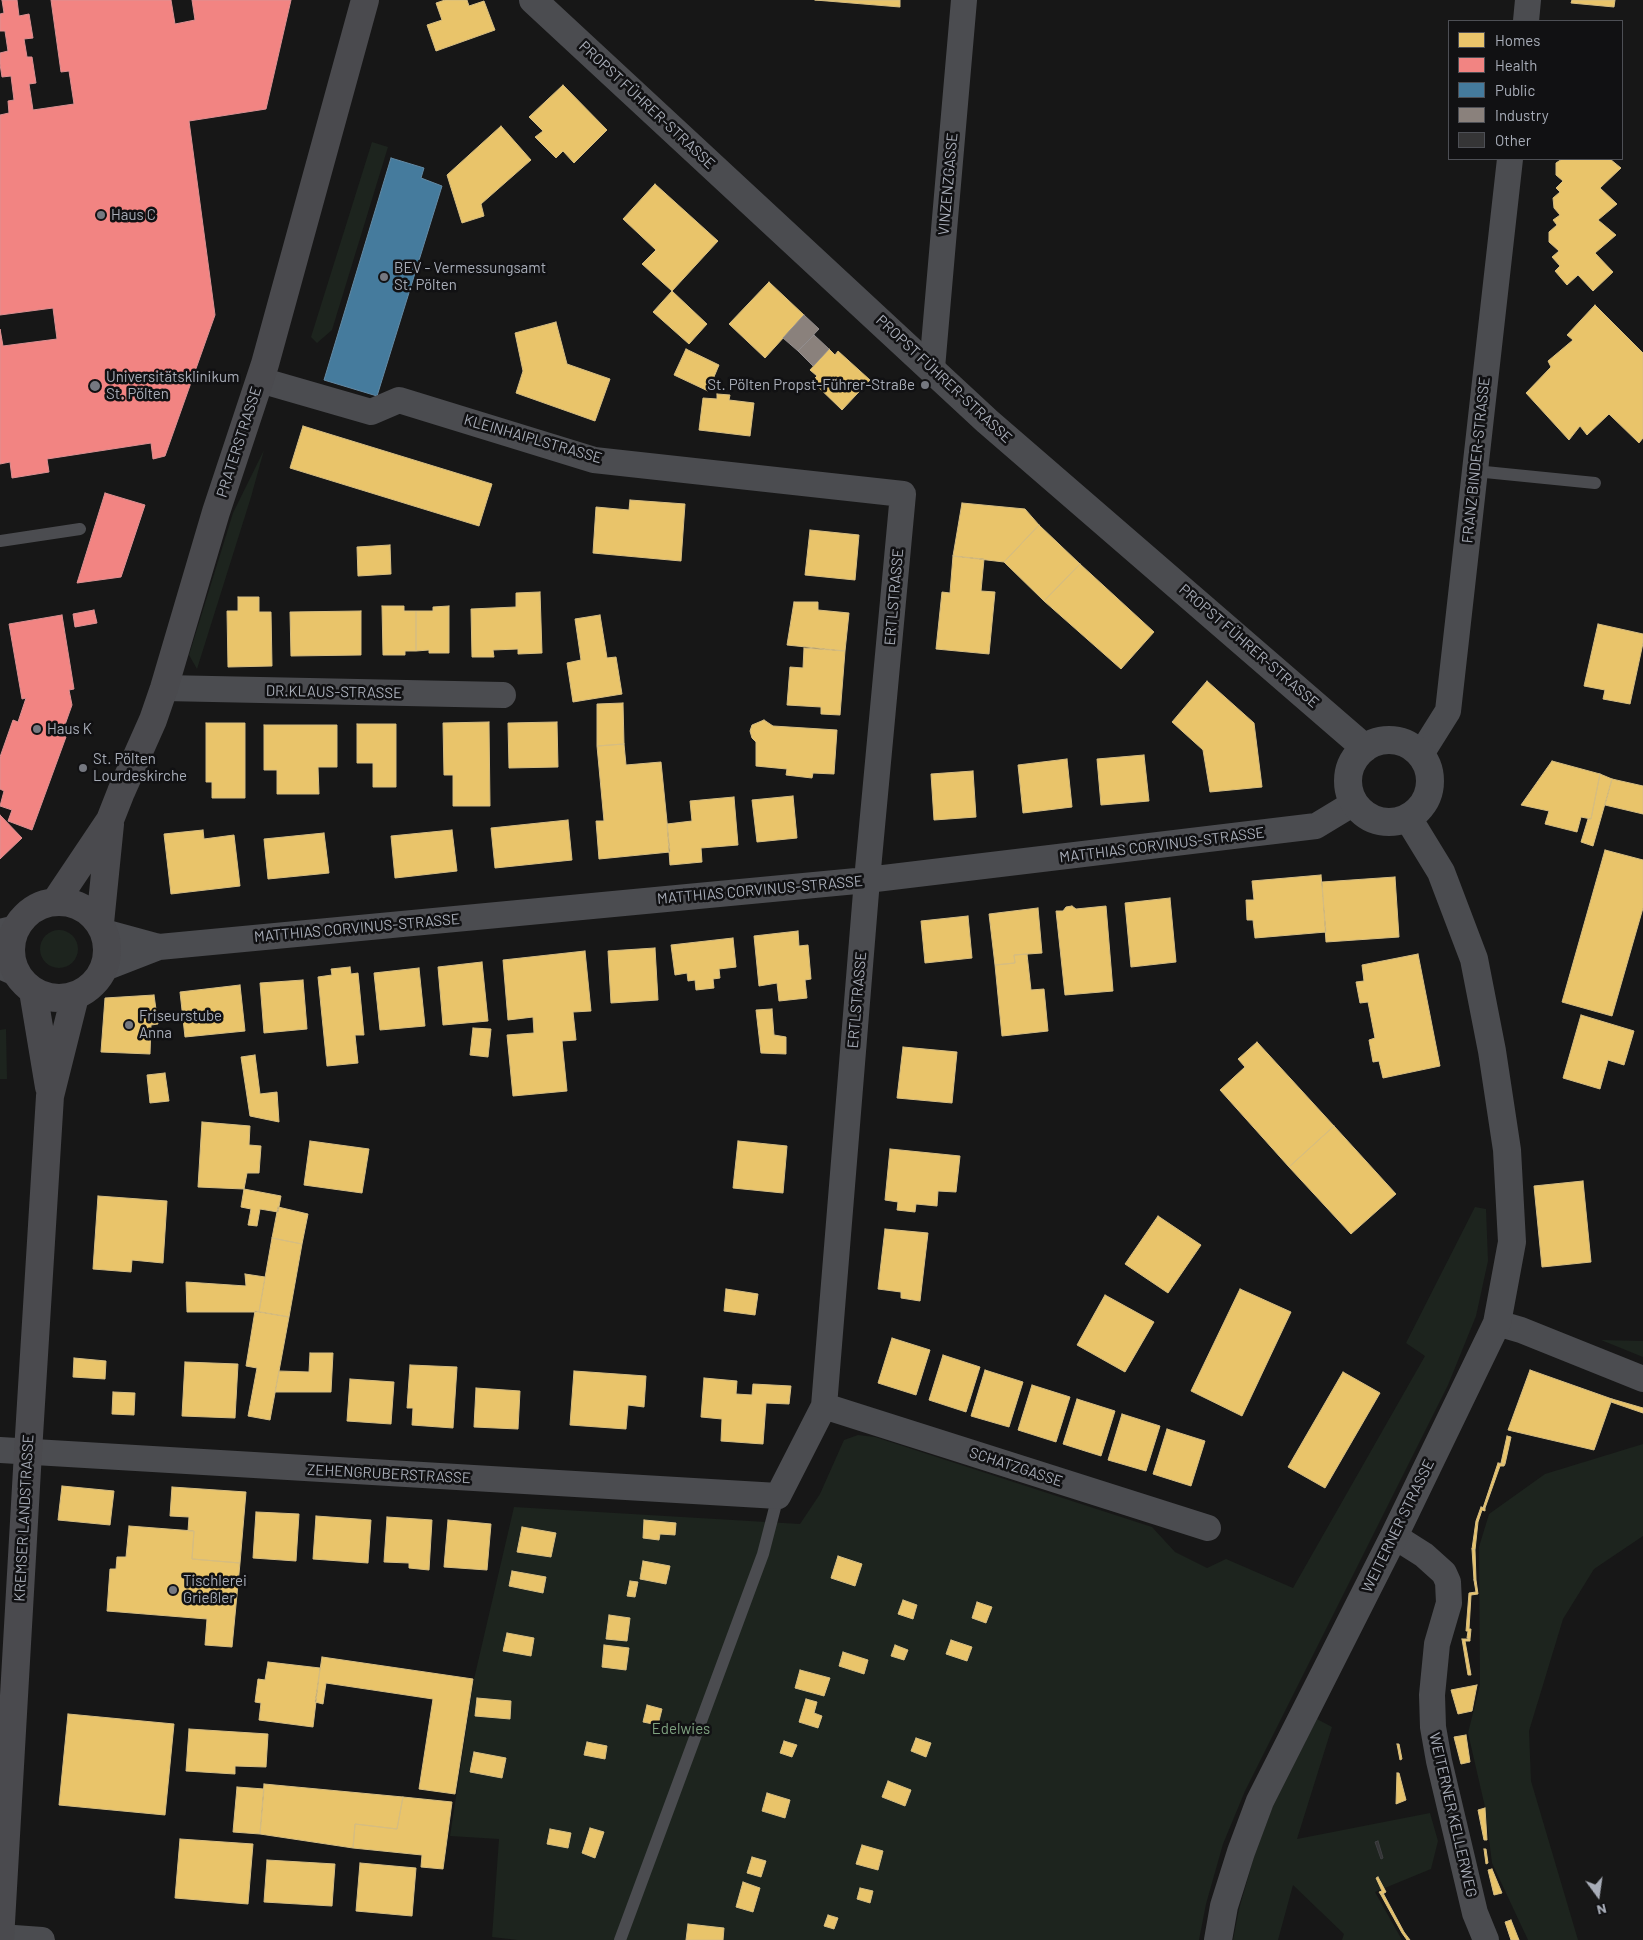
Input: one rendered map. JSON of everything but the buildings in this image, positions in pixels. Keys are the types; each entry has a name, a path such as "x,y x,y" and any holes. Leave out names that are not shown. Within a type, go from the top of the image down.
{"main road":[{"name":"PRATERSTRASSE","path":"54,902 110,820 153,720 216,512 260,380 314,192 365,0"},
{"name":"PRATERSTRASSE","path":"102,928 110,820"},
{"path":"54,902 70,903 85,909 102,928 108,950 105,968 93,985 75,996 54,999 16,977 8,930 28,913 45,904 54,902"},
{"name":"KREMSER LANDSTRASSE","path":"16,977 37,1026 50,1096"},
{"name":"KREMSER LANDSTRASSE","path":"0,1938 50,1096 75,996"}],"street":[{"name":"PROPST FÜHRER-STRASSE","path":"533,0 987,421 1365,748"},
{"name":"VINZENZGASSE","path":"932,368 964,0"},
{"path":"1526,20 1528,0"},
{"name":"FRANZ BINDER-STRASSE","path":"1421,754 1448,711 1510,160"},
{"name":"KLEINHAIPLSTRASSE","path":"260,380 371,412 399,400 594,460 904,494"},
{"name":"ERTLSTRASSE","path":"778,1496 824,1406 867,880 904,494"},
{"name":"DR.KLAUS-STRASSE","path":"164,688 503,695"},
{"path":"1394,740 1409,745 1421,754 1427,765 1430,789 1426,801 1418,811 1408,818 1393,823 1378,821 1365,814 1354,803 1348,780 1350,768 1356,757 1365,748 1379,741 1394,740"},
{"name":"MATTHIAS CORVINUS-STRASSE","path":"105,968 158,947 867,880 1316,826 1354,803"},
{"name":"WEITERNER STRASSE","path":"1218,1940 1227,1897 1260,1801 1394,1536 1497,1323 1512,1242 1507,1150 1492,1051 1474,959 1441,872 1408,818"},
{"name":"MATTHIAS CORVINUS-STRASSE","path":"102,928 158,947"},
{"path":"1497,1323 1521,1330 1643,1379"},
{"name":"SCHATZGASSE","path":"824,1406 1208,1528"},
{"name":"ZEHENGRUBERSTRASSE","path":"0,1450 778,1496"},
{"name":"WEITERNER KELLERWEG","path":"1394,1536 1424,1555 1444,1573 1448,1582 1449,1603 1437,1644 1432,1695 1433,1727 1475,1913 1486,1940"},
{"path":"0,1938 42,1940"}],"lane":[{"path":"1475,471 1595,482"},
{"path":"0,541 80,528"},
{"path":"620,1940 764,1554 778,1496"}],"green space":[{"path":"372,142 388,147 332,330 317,343 311,337"},
{"path":"264,450 197,669 189,655 233,513"},
{"path":"59,930 73,935 78,949 73,963 59,968 45,963 40,949 45,935"},
{"path":"6,1029 7,1079 0,1079 0,1030"},
{"name":"Edelwies","path":"1475,1207 1486,1209 1488,1261 1476,1316 1448,1385 1245,1791 1223,1844 1206,1904 1199,1940 518,1940 492,1937 499,1839 450,1836 474,1679 514,1507 800,1524 820,1494 844,1440 858,1435 875,1437 1152,1527 1175,1552 1207,1568 1226,1559 1293,1588 1425,1356 1406,1343"},
{"path":"1601,1340 1643,1341 1643,1357"},
{"path":"1643,1444 1643,1536 1594,1569 1563,1619 1529,1731 1531,1781 1578,1940 1528,1940 1492,1863 1485,1807 1468,1733 1480,1685 1479,1547 1489,1514 1545,1474"},
{"path":"1317,1719 1332,1727 1297,1839 1430,1813 1438,1841 1431,1869 1375,1892 1402,1940 1342,1940 1344,1934 1293,1885 1278,1940 1233,1940 1239,1909 1254,1857 1273,1806"}],"place":[{"name":"Haus C","path":"101,215"},
{"name":"BEV - Vermessungsamt St. Pölten","path":"384,277"},
{"name":"St. Pölten Propst-Führer-Straße","path":"925,385"},
{"name":"Universitätsklinikum St. Pölten","path":"95,386"},
{"name":"Haus K","path":"37,729"},
{"name":"St. Pölten Lourdeskirche","path":"83,768"},
{"name":"Friseurstube Anna","path":"129,1025"},
{"name":"Tischlerei Grießler","path":"173,1590"}]}
